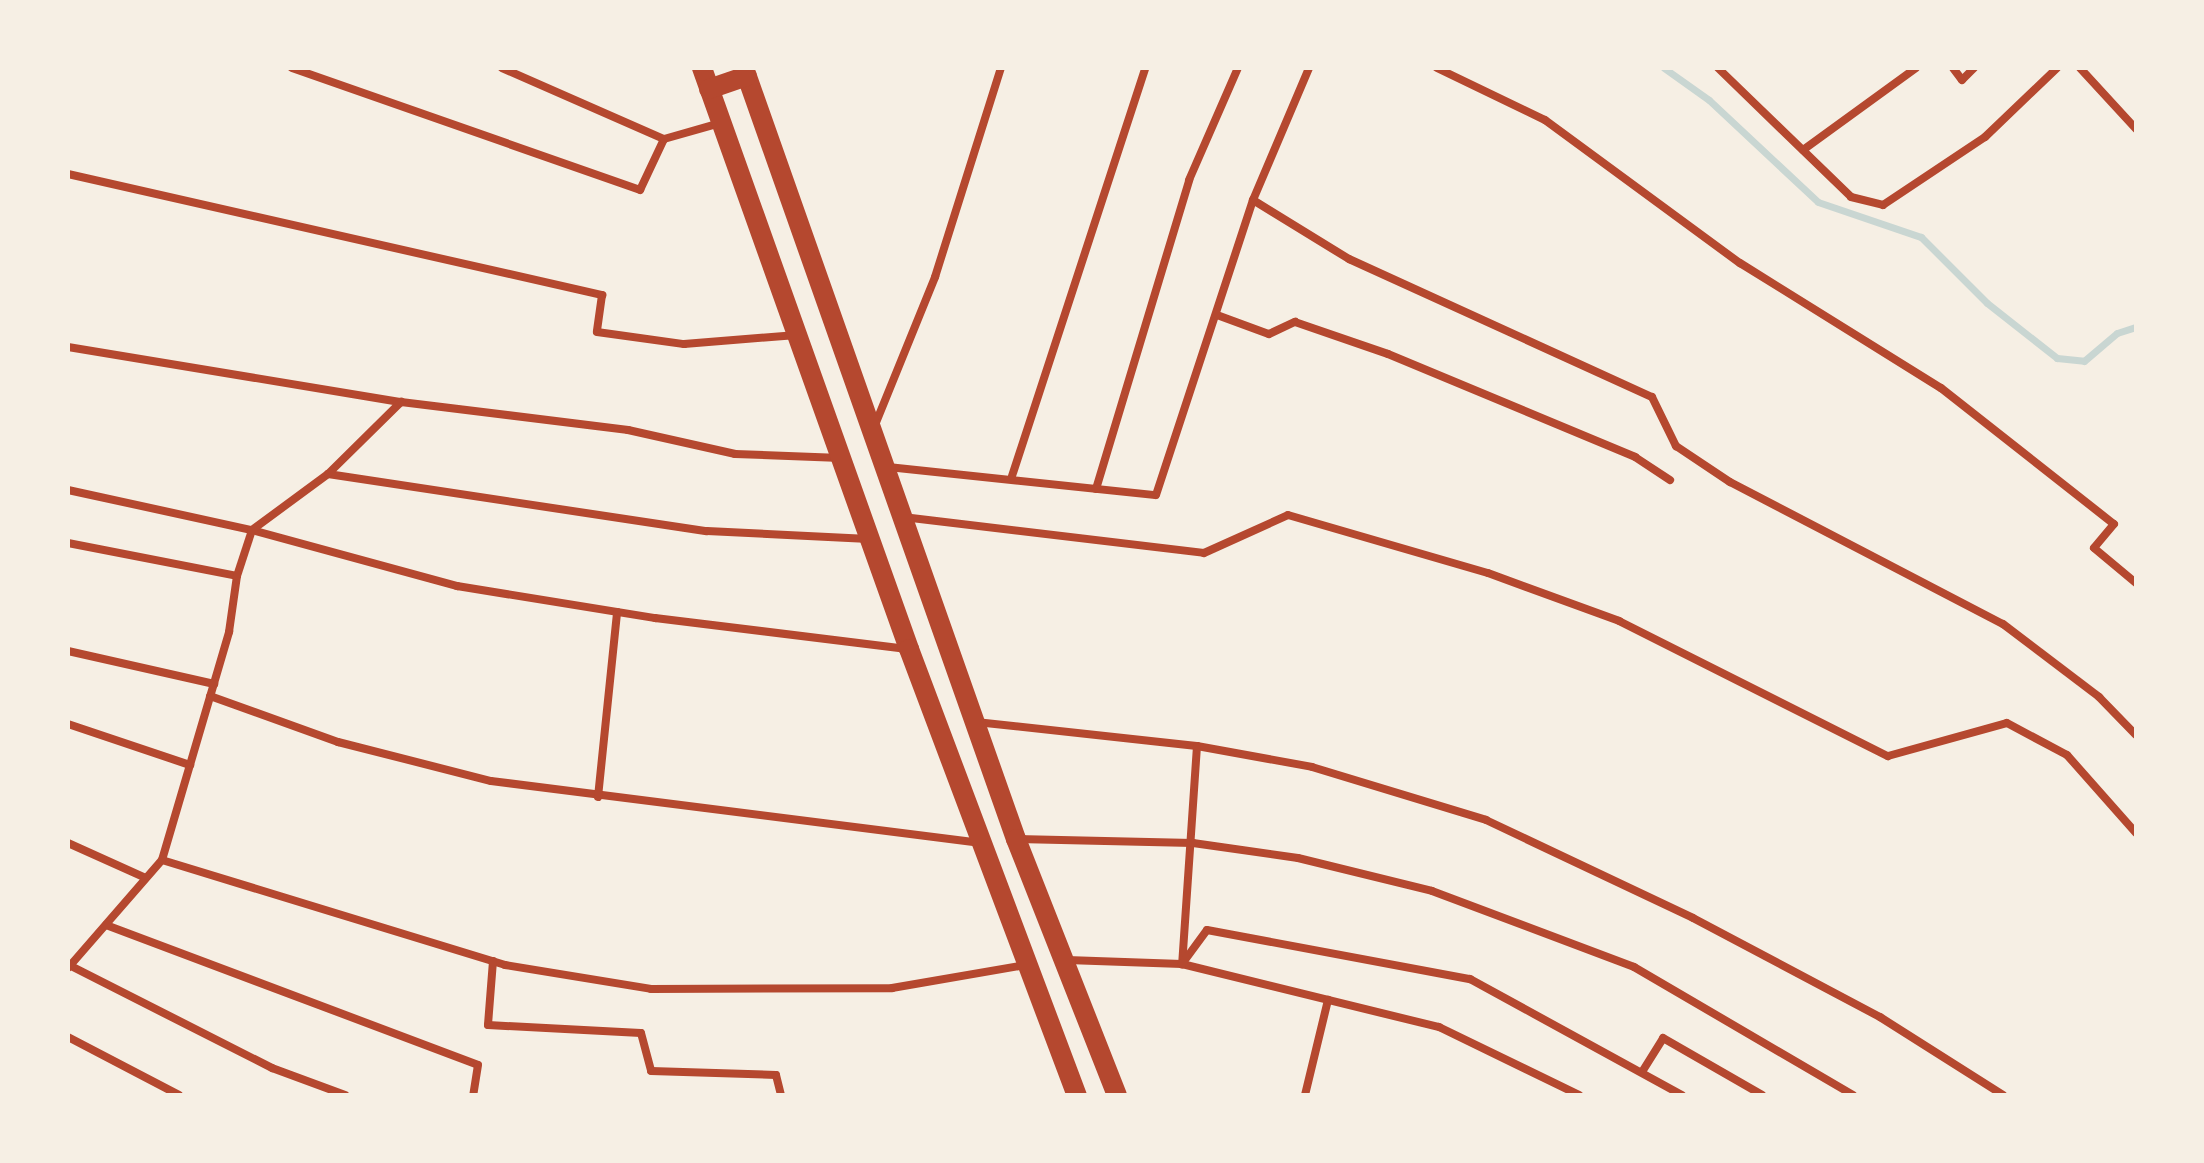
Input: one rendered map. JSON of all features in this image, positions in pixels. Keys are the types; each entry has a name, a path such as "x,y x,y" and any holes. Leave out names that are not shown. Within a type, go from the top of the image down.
{"main road":[{"path":"702,68 909,649 1077,1095"},
{"path":"709,89 745,72 1016,839 1067,960 1117,1095"}],"street":[{"path":"292,68 640,190 664,139"},
{"path":"502,68 664,139 720,122"},
{"path":"871,433 935,277 1001,68"},
{"path":"1012,476 1145,68"},
{"path":"1096,489 1189,180 1238,68"},
{"path":"883,467 1012,476 1156,495 1253,200 1309,68"},
{"path":"1437,68 1545,120 1740,263 1941,388 2114,524 2094,548 2136,583"},
{"path":"1718,68 1851,197 1883,205 1985,137 2057,68"},
{"path":"1803,150 1916,68"},
{"path":"1953,68 1962,80 1974,68"},
{"path":"2080,68 2136,129"},
{"path":"68,174 602,295 597,332 684,344 797,335"},
{"path":"1253,200 1349,259 1652,397 1676,446 1730,482 2003,624 2099,697 2136,735"},
{"path":"1217,315 1269,334 1295,322 1388,354 1635,457 1670,480"},
{"path":"68,347 401,402 628,430 735,454 842,458"},
{"path":"345,1095 272,1068 69,966 162,860 214,684 237,576 252,530 328,474 401,402"},
{"path":"328,474 707,531 870,539"},
{"path":"68,490 252,530 457,586 617,612 909,649"},
{"path":"902,517 1204,553 1288,515 1488,573 1619,621 1888,756 2007,723 2067,755 2136,833"},
{"path":"68,543 237,576"},
{"path":"598,797 617,612"},
{"path":"68,651 214,684"},
{"path":"210,696 338,742 491,781 598,797 981,843"},
{"path":"974,722 1197,746 1312,767 1486,820 1693,918 1867,1010 2003,1095"},
{"path":"68,724 190,765"},
{"path":"1182,964 1193,843 1197,746"},
{"path":"1016,839 1193,843 1298,858 1432,891 1634,967 1853,1095"},
{"path":"68,843 146,878"},
{"path":"162,860 493,961 651,989 782,991 892,988 1028,965"},
{"path":"106,925 478,1065 473,1095"},
{"path":"1182,964 1207,930 1470,979 1682,1095"},
{"path":"1067,960 1182,964 1439,1027 1542,1072 1579,1095"},
{"path":"493,961 488,1025 641,1033 651,1071 776,1075 781,1095"},
{"path":"1305,1095 1328,1000"},
{"path":"68,1037 179,1095"},
{"path":"1642,1072 1663,1038 1762,1095"}],"waterway":[{"path":"1664,68 1709,100 1818,202 1921,237 1987,303 2057,358 2084,361 2117,333 2136,327"}]}
